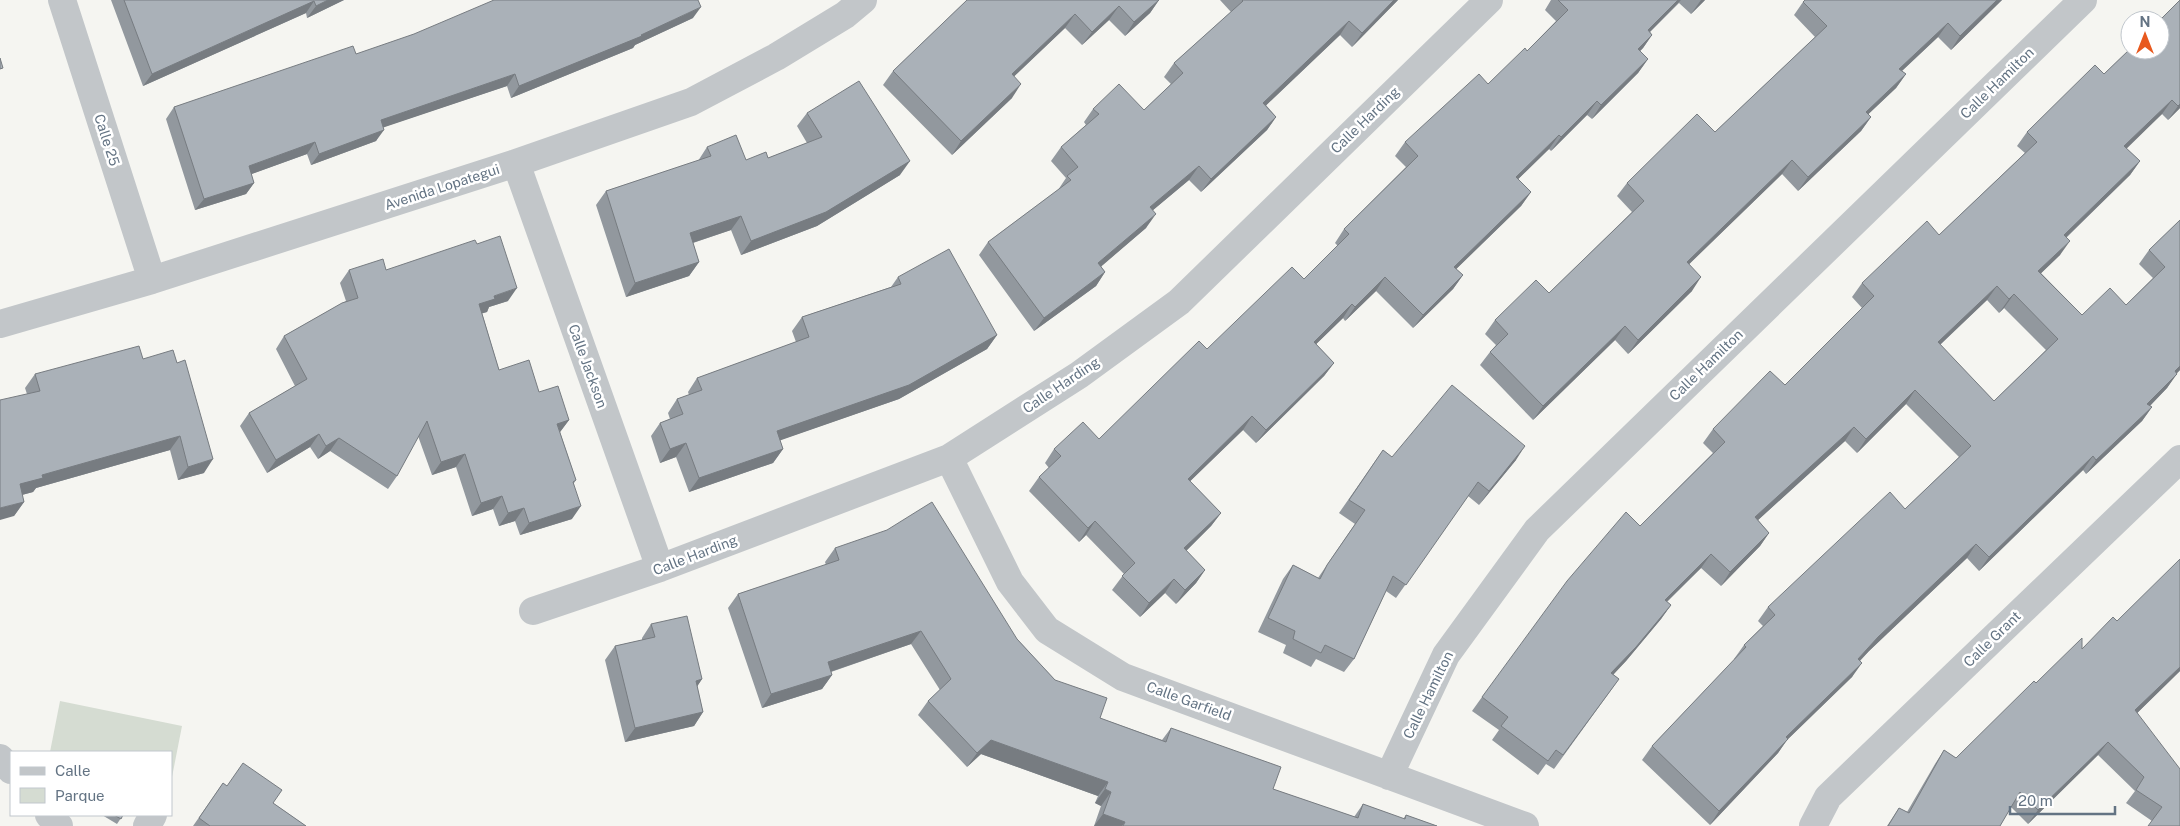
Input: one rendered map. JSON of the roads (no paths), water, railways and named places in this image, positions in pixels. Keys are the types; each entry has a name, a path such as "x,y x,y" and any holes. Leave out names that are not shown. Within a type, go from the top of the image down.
{"street":[{"name":"Calle 25","path":"62,0 152,280"},
{"name":"Avenida Lopategui","path":"0,324 152,280 516,163 691,102 776,57 845,15 863,0"},
{"name":"Calle Harding","path":"533,611 660,568 949,458 1079,375 1178,302 1489,0"},
{"name":"Calle Hamilton","path":"1389,776 1446,655 1538,530 2083,0"},
{"name":"Calle Jackson","path":"516,163 660,568"},
{"name":"Calle Garfield","path":"949,458 1010,582 1046,630 1123,676 1525,826"},
{"name":"Calle Grant","path":"1813,826 1828,797 2180,459"},
{"path":"0,758 10,769"},
{"path":"51,816 59,826"}]}
